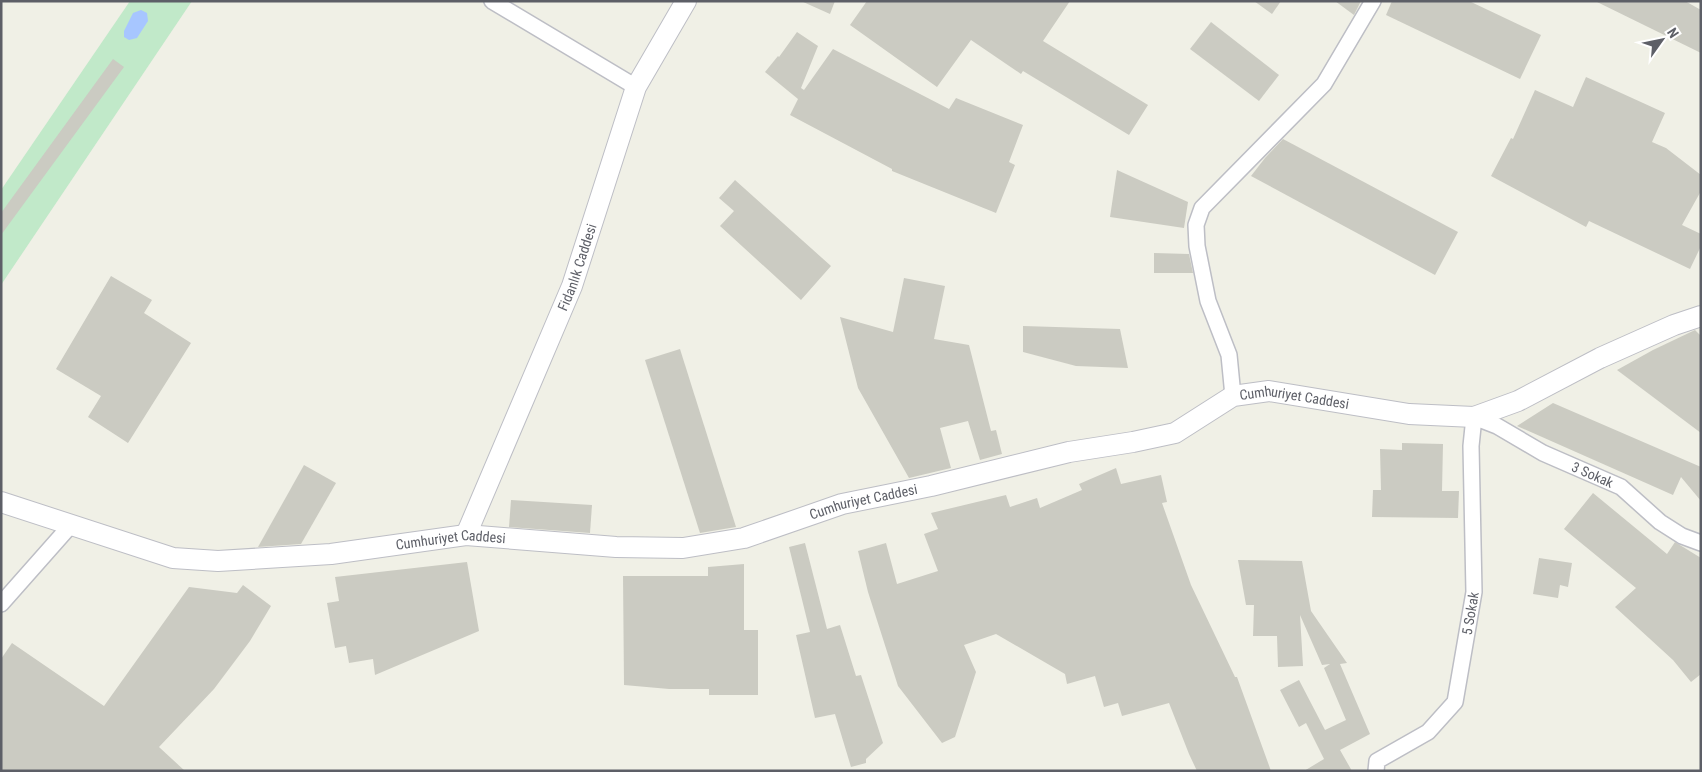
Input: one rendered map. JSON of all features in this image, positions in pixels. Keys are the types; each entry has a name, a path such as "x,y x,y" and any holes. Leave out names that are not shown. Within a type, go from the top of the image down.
{"street":[{"path":"492,1 636,87"},
{"name":"Fidanlık Caddesi","path":"466,535 572,286 636,87 686,1"},
{"path":"1233,396 1229,355 1208,301 1197,246 1196,225 1202,208 1324,84 1373,1"},
{"name":"Cumhuriyet Caddesi","path":"1,502 173,558 218,561 331,554 466,535 616,547 683,548 744,538 842,504 930,486 1069,452 1175,433 1233,396 1269,391 1409,414 1474,416 1518,401 1600,358 1674,325 1701,316"},
{"name":"3 Sokak","path":"1474,416 1497,426 1543,453 1621,487 1660,522 1682,536 1701,543"},
{"name":"5 Sokak","path":"1376,771 1377,761 1428,732 1455,702 1474,592 1471,446 1474,416"},
{"path":"1,604 70,526"}],"green space":[{"path":"130,1 192,1 1,285 1,190"}],"water":[{"path":"141,10 147,13 148,21 137,38 129,40 124,37 124,31 133,13"}],"building":[{"path":"801,1 835,1 830,14"},
{"path":"867,1 1070,1 1043,41 1148,105 1129,135 1023,71 1021,74 971,40 937,87 850,25"},
{"path":"1254,1 1281,1 1272,14"},
{"path":"1335,1 1361,1 1354,15"},
{"path":"1392,1 1469,1 1541,35 1520,79 1386,15"},
{"path":"1595,1 1685,1 1701,10 1701,53"},
{"path":"1211,22 1279,75 1259,101 1190,49"},
{"path":"797,32 818,46 801,88 804,90 833,49 949,109 956,98 1023,125 1009,162 1015,165 996,213 892,171 892,169 790,115 798,99 765,72 779,57"},
{"path":"113,59 124,67 1,235 1,213"},
{"path":"1586,77 1665,113 1652,142 1666,148 1701,175 1701,191 1682,225 1701,234 1701,246 1690,269 1589,221 1586,227 1491,176 1511,138 1513,139 1535,90 1573,107"},
{"path":"1283,139 1458,232 1435,275 1251,176"},
{"path":"1117,170 1188,202 1184,228 1110,217"},
{"path":"735,180 831,266 801,300 720,226 734,211 719,198"},
{"path":"1154,253 1189,254 1193,273 1154,273"},
{"path":"111,276 152,300 144,313 191,343 128,443 88,417 101,396 56,369"},
{"path":"904,278 945,286 934,339 969,345 991,431 996,430 1002,454 980,460 968,421 940,428 951,468 909,478 858,388 840,317 893,332"},
{"path":"1023,326 1120,329 1128,368 1076,366 1023,352"},
{"path":"1695,330 1701,336 1701,433 1617,370"},
{"path":"680,349 736,527 700,533 645,360"},
{"path":"1553,403 1701,467 1701,501 1681,477 1673,495 1517,426"},
{"path":"1402,443 1443,444 1442,491 1459,491 1458,518 1372,517 1373,490 1381,490 1380,449 1402,450"},
{"path":"304,465 336,483 301,544 258,547"},
{"path":"1116,468 1121,484 1161,475 1167,502 1162,503 1191,585 1235,677 1237,677 1271,771 1197,771 1169,703 1122,716 1118,703 1104,707 1095,676 1067,684 1065,674 996,634 964,645 976,672 955,737 942,743 898,686 868,592 858,551 886,543 897,584 938,571 924,534 938,529 931,513 1006,495 1010,507 1037,498 1040,508 1082,490 1079,484"},
{"path":"1593,493 1667,554 1675,542 1701,558 1701,674 1691,682 1673,660 1615,607 1636,588 1564,529"},
{"path":"511,500 592,505 590,533 509,527"},
{"path":"805,543 827,629 840,625 856,676 861,675 883,743 866,759 866,763 851,767 835,714 815,718 796,635 810,632 789,547"},
{"path":"1539,558 1572,563 1568,587 1560,585 1558,598 1533,594"},
{"path":"1238,560 1302,561 1311,611 1347,663 1340,664 1370,734 1340,750 1352,771 1304,771 1324,759 1306,723 1299,727 1280,690 1299,680 1325,730 1346,720 1324,668 1330,664 1322,665 1300,615 1303,666 1278,667 1277,636 1253,636 1254,605 1246,605"},
{"path":"467,562 479,631 375,675 373,659 349,663 346,646 335,648 327,603 339,601 335,577"},
{"path":"744,564 744,630 758,630 758,695 709,695 709,689 669,689 624,685 623,576 708,576 708,567"},
{"path":"243,585 271,606 250,641 214,689 159,747 185,771 1,771 1,659 12,643 104,706 189,587 237,593"}]}
